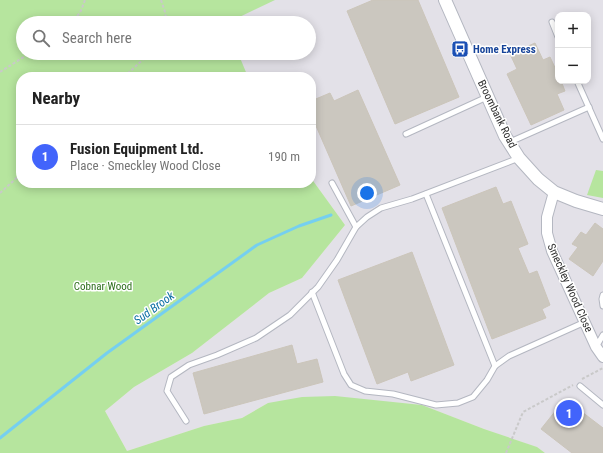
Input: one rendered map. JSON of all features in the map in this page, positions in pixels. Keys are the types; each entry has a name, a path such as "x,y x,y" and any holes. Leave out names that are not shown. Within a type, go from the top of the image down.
{"street":[{"name":"Broombank Road","path":"447,1 509,142 519,158 538,179 554,192 576,201 603,209"},
{"name":"Smeckley Wood Close","path":"554,192 547,216 547,233 552,251 596,347 603,357"}],"lane":[{"path":"552,22 555,30"},
{"path":"578,84 603,139"},
{"path":"406,134 488,96"},
{"path":"509,142 589,107"},
{"path":"186,421 167,391 171,377 188,365 217,355 256,338 290,315 318,287 337,260 356,227 367,217 381,208 426,194 519,158"},
{"path":"332,183 356,227"},
{"path":"426,194 495,366"},
{"path":"312,292 344,374 351,385 365,391 394,394 436,405 458,404 473,397 487,380 495,366 510,356 585,322"},
{"path":"603,295 603,306"},
{"path":"596,347 603,335"},
{"path":"580,386 603,405"}],"path":[{"path":"77,16 80,13 85,0"},
{"path":"161,0 166,16"},
{"path":"0,72 19,60"},
{"path":"129,72 142,60"},
{"path":"0,193 16,179"},
{"path":"506,453 523,412 603,368"}],"shaded area":[{"path":"183,0 603,0 603,453 545,453 536,447 422,405 391,402 268,403 242,418 204,426 127,451 105,411 134,387 192,353 269,293 302,278 345,225 316,185 316,72 235,72 226,60 316,60 316,16 195,16"}],"green space":[{"name":"Cobnar Wood","path":"0,0 275,0 242,16 16,16 16,60 241,60 246,72 16,72 16,188 316,188 316,185 345,225 302,278 269,293 192,353 134,387 105,411 127,451 204,426 242,418 268,403 302,397 335,396 422,405 484,429 537,447 545,453 0,453"},
{"path":"596,170 603,171 603,198 587,195"}],"building":[{"path":"373,0 418,0 459,97 395,124 347,11"},
{"path":"535,43 543,60 550,57 555,68 555,84 562,84 565,91 557,94 564,110 531,125 507,74 517,69 510,54"},
{"path":"358,90 400,185 351,206 316,126 316,99 330,93 334,101"},
{"path":"496,187 503,204 511,201 528,244 518,248 529,274 537,271 550,305 542,309 546,318 492,339 442,208"},
{"path":"595,223 603,229 603,261 593,276 569,259 578,247 572,244 581,232 586,235"},
{"path":"412,252 454,365 411,381 408,372 377,384 338,280"},
{"path":"292,345 297,364 317,359 323,382 204,414 193,373"},
{"path":"565,399 603,428 603,453 572,453 541,429"}],"waterway":[{"name":"Sud Brook","path":"0,438 107,353 257,245 299,226 331,215"}],"place":[{"name":"Home Express","path":"460,49"},
{"name":"Fusion Equipment Ltd.","path":"569,413"}]}
